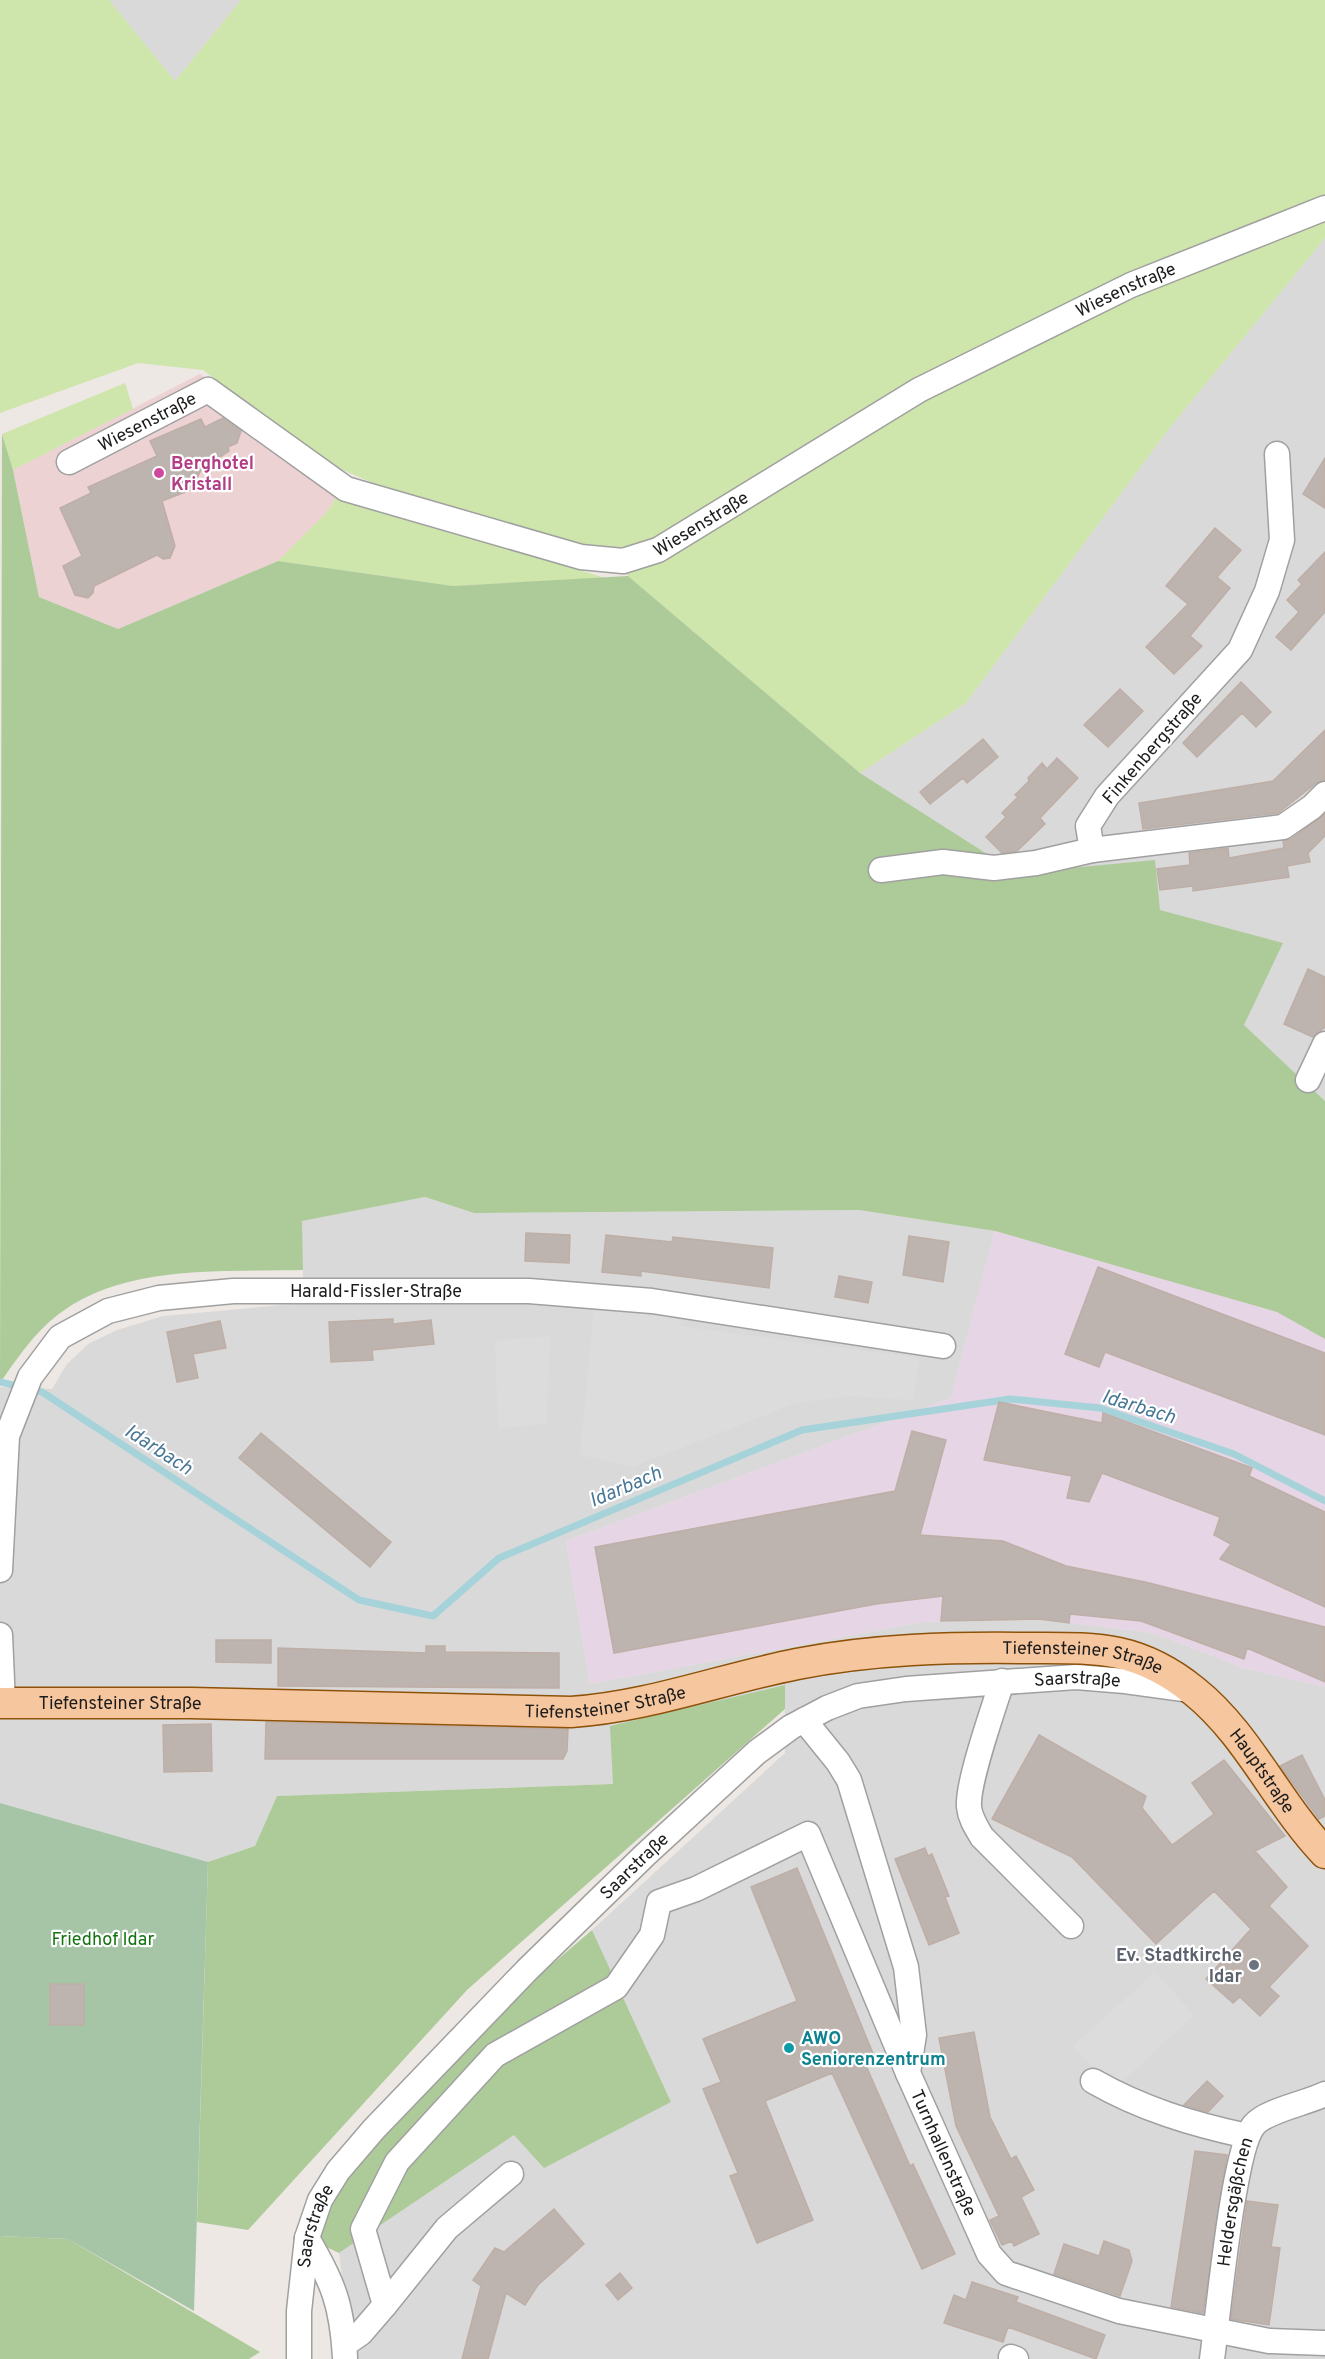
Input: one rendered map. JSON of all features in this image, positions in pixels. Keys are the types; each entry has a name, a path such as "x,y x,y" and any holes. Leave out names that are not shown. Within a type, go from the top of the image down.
{"main road":[{"name":"Tiefensteiner Straße","path":"2,1702 203,1703 571,1712 602,1710 639,1703 796,1664 851,1655 984,1646 1096,1648 1121,1652 1155,1666 1194,1690"},
{"name":"Hauptstraße","path":"1194,1690 1226,1725 1280,1798 1325,1853"}],"street":[{"name":"Wiesenstraße","path":"69,462 208,390 346,489 581,558 623,561 658,550 919,390 1131,285 1325,208"},
{"name":"Finkenbergstraße","path":"1092,850 1088,826 1107,796 1240,650 1245,640 1267,591 1282,540 1277,454"},
{"path":"881,870 943,862 994,868 1036,863 1092,850 1283,826 1312,807 1325,794"},
{"path":"1308,1080 1325,1044"},
{"name":"Harald-Fissler-Straße","path":"0,1570 7,1436 30,1377 60,1337 108,1311 159,1298 233,1291 529,1291 652,1301 943,1346"},
{"path":"0,1635 2,1702"},
{"name":"Saarstraße","path":"299,2359 298,2311 307,2238 320,2200 338,2171 470,2028 677,1825 757,1752 804,1720 858,1696 1002,1681 1099,1678 1194,1690"},
{"path":"1002,1681 976,1768 969,1805 972,1819 982,1837 1071,1926"},
{"name":"Turnhallenstraße","path":"804,1720 838,1762 849,1780 899,1936 906,1967 914,2035 908,2073 989,2254 1006,2273 1119,2311 1269,2341 1325,2343"},
{"path":"385,2305 363,2229 397,2162 495,2055 616,1987 652,1935 660,1902 696,1889 808,1834 908,2073"},
{"path":"1093,2081 1123,2098 1186,2122 1247,2136"},
{"name":"Heldersgäßchen","path":"1212,2359 1233,2206 1247,2136 1261,2118 1325,2094"},
{"path":"345,2352 447,2228 511,2174"},
{"path":"307,2238 330,2277 341,2315 345,2352"}],"shaded area":[{"path":"109,0 241,0 175,81"},
{"path":"1325,238 1325,1101 1244,1025 1282,943 1017,873 860,773 966,703 1168,430"},
{"path":"200,374 343,470 338,494 327,512 278,561 118,629 39,597 13,470"},
{"path":"425,1197 474,1213 859,1210 995,1231 951,1398 566,1541 590,1684 922,1622 1039,1619 1145,1632 1164,1637 1243,1668 1325,1687 1325,2359 352,2359 339,2253 514,2135 671,2102 592,1930 785,1753 785,1685 613,1784 278,1796 255,1846 208,1862 0,1803 0,1387 52,1389 67,1364 88,1344 117,1330 163,1316 304,1303 301,1221"},
{"path":"995,1231 1278,1312 1325,1339 1325,1687 1243,1668 1164,1637 1145,1632 1038,1619 922,1622 590,1684 566,1541 951,1398"},
{"path":"594,1308 683,1316 680,1326 920,1358 913,1400 849,1396 796,1403 633,1467 580,1455"},
{"path":"551,1336 546,1424 498,1428 495,1341"},
{"path":"1155,1972 1194,2015 1113,2090 1073,2046"}],"green space":[{"path":"0,0 109,0 175,81 241,0 1325,0 1325,238 1168,430 966,703 860,773 628,576 601,550 405,497 343,470 292,438 203,370 138,363 0,413"},
{"path":"125,383 133,409 13,470 2,434"},
{"path":"2,434 13,470 39,597 118,629 278,561 453,586 628,576 860,773 1017,873 1155,860 1160,910 1283,943 1244,1025 1325,1101 1325,1339 1277,1312 995,1231 859,1210 474,1213 425,1197 302,1221 303,1270 211,1271 179,1274 117,1285 89,1296 63,1311 45,1326 0,1383"},
{"path":"338,494 605,578 453,586 278,561 327,512"},
{"path":"785,1685 785,1709 467,1990 248,2230 197,2222 208,1862 255,1846 277,1796 613,1784 610,1726"},
{"name":"Friedhof Idar","path":"0,1803 208,1862 194,2311 68,2239 0,2236"},
{"path":"592,1930 671,2102 544,2168 514,2135 339,2253 318,2243 342,2179 477,2029"},
{"path":"0,2236 68,2239 260,2352 249,2359 0,2359"}],"building":[{"path":"223,418 241,431 237,443 228,447 229,451 201,470 191,490 162,501 175,546 170,558 163,559 157,555 94,586 93,593 88,598 75,595 63,566 82,556 60,508 91,493 88,487 157,456 150,441 201,419 205,427"},
{"path":"1325,458 1325,508 1303,494"},
{"path":"1215,528 1241,550 1217,577 1230,588 1190,636 1202,646 1174,674 1146,647 1188,604 1166,586"},
{"path":"1325,552 1325,612 1291,650 1276,637 1299,612 1287,600 1302,584 1298,580"},
{"path":"1241,682 1271,712 1256,727 1242,713 1197,757 1183,743"},
{"path":"1120,689 1143,711 1108,747 1084,725"},
{"path":"1325,730 1325,780 1315,784 1278,813 1143,829 1139,803 1273,781"},
{"path":"983,739 998,757 967,783 963,778 930,804 920,792"},
{"path":"1057,758 1078,778 1040,818 1045,824 1017,851 1002,853 986,837 1006,817 1002,813 1018,797 1015,795 1029,781 1028,778 1042,763 1047,769"},
{"path":"1325,814 1325,836 1308,853 1310,862 1287,866 1289,877 1193,891 1193,886 1160,890 1157,869 1190,865 1189,853 1228,848 1229,858 1284,848 1283,841 1291,839"},
{"path":"1308,969 1325,977 1325,1027 1313,1037 1284,1024"},
{"path":"526,1233 570,1235 569,1263 525,1261"},
{"path":"606,1235 672,1242 673,1237 773,1248 769,1288 641,1271 641,1276 602,1272"},
{"path":"909,1236 949,1242 943,1282 903,1275"},
{"path":"1098,1267 1325,1353 1325,1435 1105,1352 1099,1367 1065,1354"},
{"path":"839,1276 872,1282 868,1303 835,1297"},
{"path":"393,1319 393,1324 431,1320 434,1344 372,1350 373,1360 331,1362 329,1322"},
{"path":"220,1321 226,1348 193,1354 198,1378 177,1382 167,1332"},
{"path":"999,1402 1102,1423 1103,1413 1252,1468 1249,1476 1325,1512 1325,1607 1220,1559 1231,1544 1214,1535 1220,1517 1102,1473 1089,1502 1067,1498 1072,1476 984,1460"},
{"path":"912,1431 946,1440 920,1535 1003,1541 1066,1566 1145,1582 1325,1627 1325,1682 1247,1648 1244,1659 1141,1621 1070,1614 1069,1623 1039,1619 941,1621 943,1596 876,1604 614,1653 595,1547 895,1491"},
{"path":"261,1433 391,1542 370,1567 239,1458"},
{"path":"216,1640 271,1640 271,1663 216,1662"},
{"path":"426,1646 445,1646 445,1652 559,1653 559,1688 278,1686 278,1648 426,1653"},
{"path":"266,1722 568,1729 567,1751 563,1759 265,1759"},
{"path":"211,1724 212,1771 164,1772 163,1725"},
{"path":"1039,1735 1146,1796 1142,1808 1172,1845 1214,1814 1192,1783 1224,1760 1285,1836 1255,1851 1287,1887 1269,1906 1308,1946 1269,1987 1279,1996 1260,2016 1240,1997 1233,2003 1206,1979 1251,1929 1214,1891 1156,1944 1072,1857 992,1819"},
{"path":"1302,1755 1325,1800 1325,1816 1319,1819 1280,1766"},
{"path":"925,1848 928,1856 932,1854 949,1896 945,1897 959,1933 929,1945 895,1859"},
{"name":"AWO Seniorenzentrum","path":"797,1868 874,2056 864,2061 910,2166 913,2164 955,2254 922,2269 832,2073 765,2101 813,2220 757,2243 730,2176 738,2173 703,2089 721,2082 703,2039 797,2001 751,1887"},
{"path":"50,1984 84,1984 84,2025 50,2025"},
{"path":"974,2032 990,2117 1011,2159 1016,2156 1034,2190 1021,2197 1039,2234 1014,2246 1012,2241 1002,2245 990,2220 999,2216 956,2126 939,2038"},
{"path":"1207,2081 1223,2096 1208,2112 1184,2105"},
{"path":"1195,2151 1227,2155 1203,2313 1171,2307"},
{"path":"1247,2201 1278,2205 1271,2247 1280,2248 1269,2325 1231,2319"},
{"path":"554,2209 584,2244 538,2285 525,2305 506,2293 488,2359 462,2359 481,2286 473,2280 495,2248 504,2252"},
{"path":"1104,2241 1129,2250 1132,2261 1120,2296 1054,2274 1064,2244 1099,2256"},
{"path":"620,2273 632,2288 618,2300 606,2285"},
{"path":"972,2282 1018,2297 1016,2302 1105,2335 1096,2359 1008,2327 1003,2342 944,2323 954,2295 966,2300"}],"waterway":[{"name":"Idarbach","path":"0,1382 42,1392 359,1600 433,1616 499,1558 802,1430 1010,1399 1100,1408 1234,1454 1325,1501"}],"place":[{"name":"Berghotel Kristall","path":"159,473"},
{"name":"Ev. Stadtkirche Idar","path":"1254,1965"},
{"name":"AWO Seniorenzentrum","path":"789,2048"}]}
